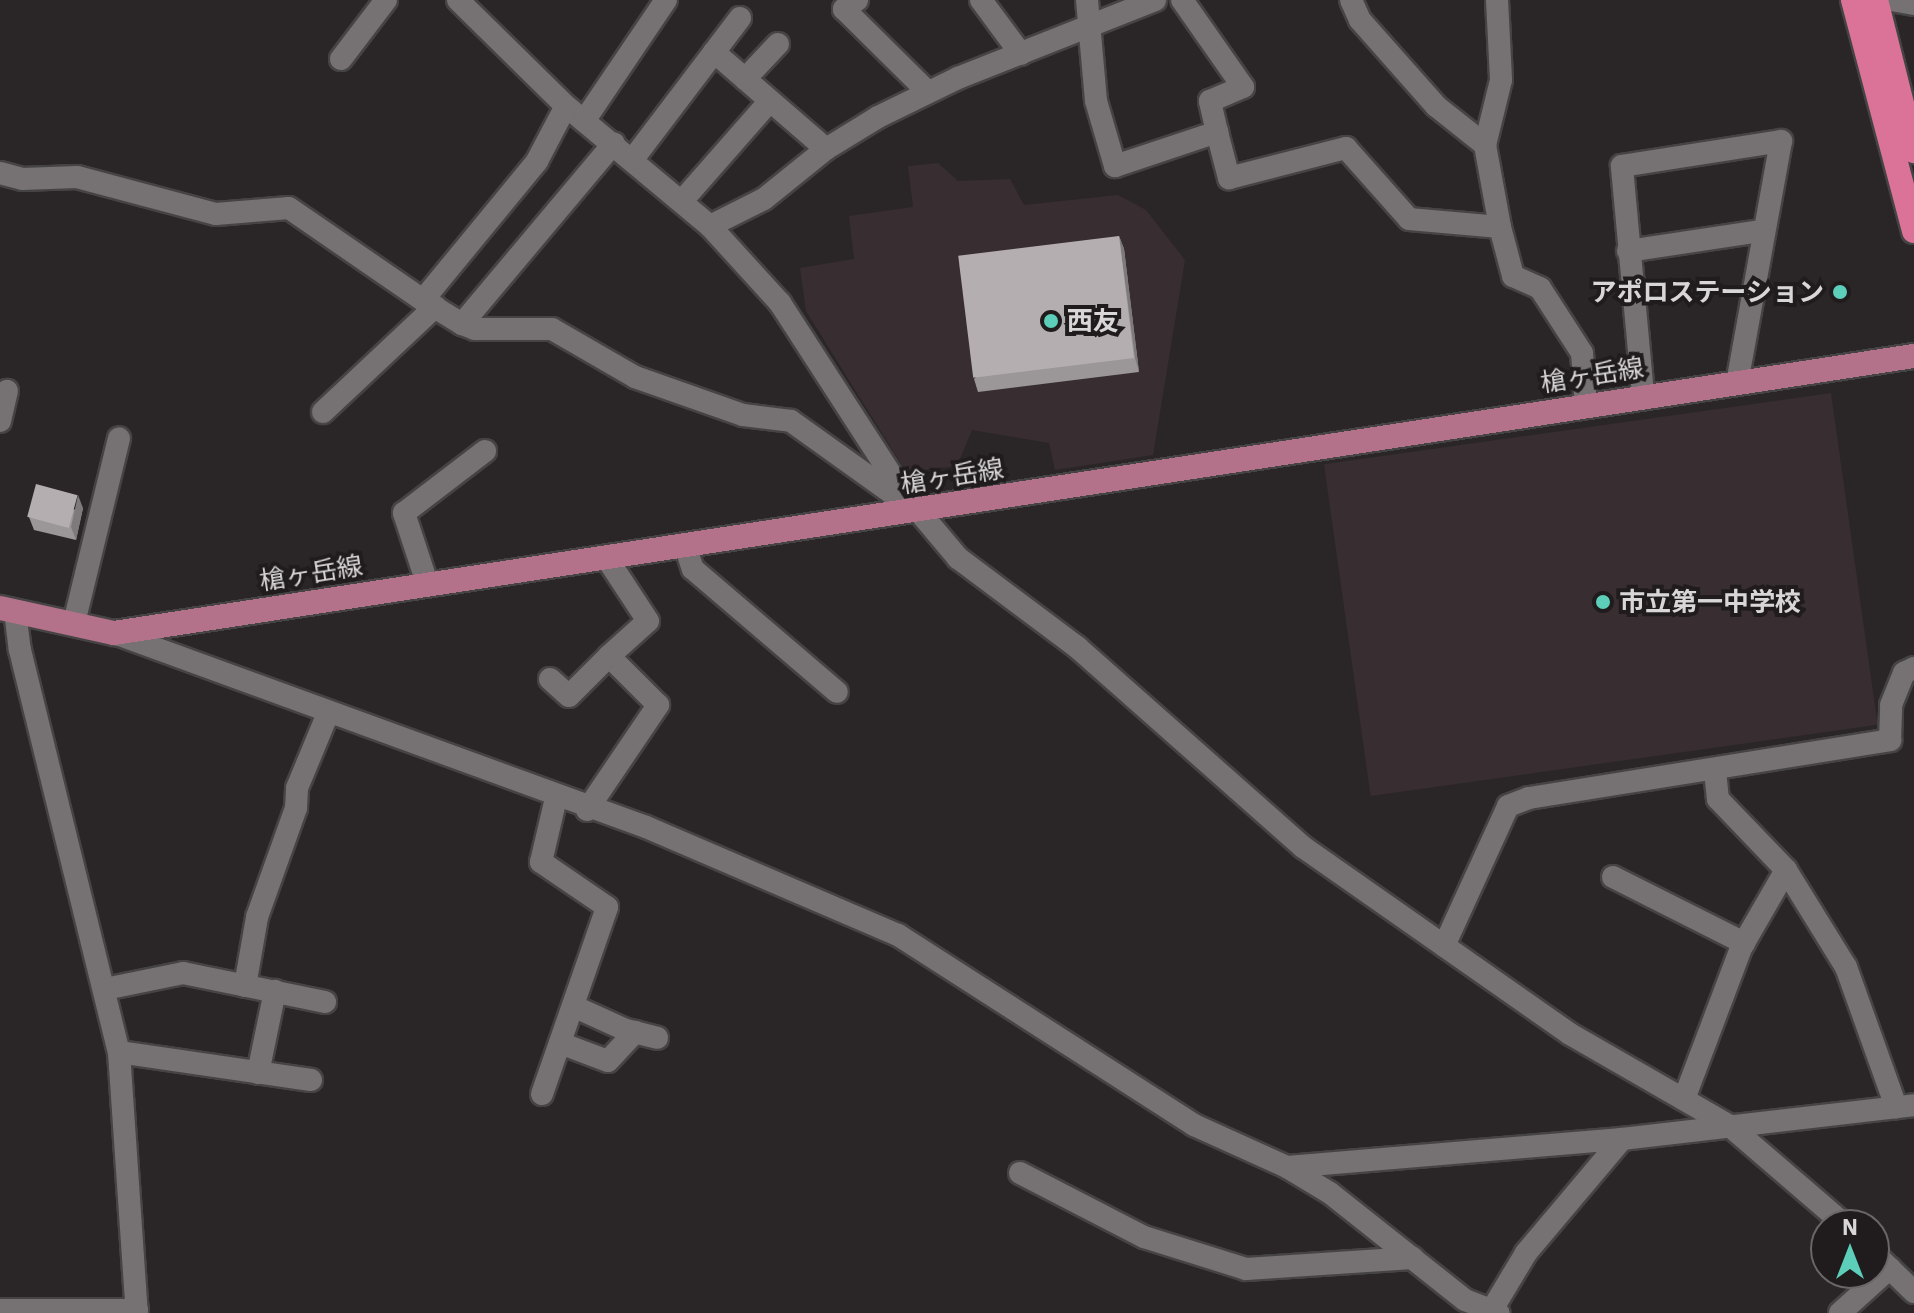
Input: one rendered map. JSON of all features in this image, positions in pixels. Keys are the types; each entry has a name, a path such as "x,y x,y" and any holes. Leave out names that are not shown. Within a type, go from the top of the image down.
{"highway":[{"path":"1853,0 1914,231"},
{"path":"1876,0 1914,151"}],"main road":[{"name":"槍ヶ岳線","path":"8,610 114,633 1643,394 1914,356"}],"street":[{"path":"341,59 386,0"},
{"path":"458,0 566,106 710,226 780,303 916,510 958,558 1077,647 1303,847 1570,1034 1730,1126 1826,1209"},
{"path":"857,0 844,9 928,92"},
{"path":"981,0 1021,54"},
{"path":"1087,0 1096,101 1115,166 1217,132"},
{"path":"710,226 764,199 826,149 928,92 1155,0"},
{"path":"1182,0 1243,87 1210,101 1229,178 1346,148 1409,219 1500,227"},
{"path":"1351,0 1360,20 1436,106 1485,145"},
{"path":"1497,0 1501,80 1485,145 1500,227 1513,276 1540,288 1582,353 1586,405"},
{"path":"1891,0 1914,4"},
{"path":"584,121 664,1"},
{"path":"633,159 740,18"},
{"path":"745,79 778,44"},
{"path":"714,52 826,149"},
{"path":"682,201 770,101"},
{"path":"323,412 429,303 537,161 566,106"},
{"path":"1643,394 1622,166 1781,141 1761,231 1737,383"},
{"path":"462,324 614,143"},
{"path":"0,173 22,179 77,177 216,214 289,208 462,324 475,329 552,329 635,377 743,415 791,421 872,484 916,510"},
{"path":"1628,251 1761,231"},
{"path":"0,421 7,391"},
{"path":"74,623 119,438"},
{"path":"427,583 404,513 485,451"},
{"path":"685,545 693,569 837,692"},
{"path":"550,679 569,696 648,621 606,557"},
{"path":"0,1310 137,1312 119,1052 8,610"},
{"path":"114,633 587,810 646,827 898,935 1194,1125 1287,1167 1330,1193 1465,1300 1494,1312 1526,1253 1622,1139"},
{"path":"587,810 658,705 609,656"},
{"path":"1444,946 1508,806 1529,798 1715,771 1890,740 1891,705 1904,673 1914,668"},
{"path":"245,986 257,917 296,808 297,788 328,713"},
{"path":"1287,1167 1622,1139 1905,1106 1846,967 1786,870 1718,799 1715,771"},
{"path":"542,1094 607,907 541,862 556,798"},
{"path":"1684,1099 1744,943 1786,870"},
{"path":"1613,877 1744,943"},
{"path":"105,989 183,973 325,1002"},
{"path":"258,1073 275,991"},
{"path":"573,1006 657,1038"},
{"path":"560,1043 608,1061 635,1032"},
{"path":"119,1052 311,1080"},
{"path":"1020,1173 1144,1237 1246,1269 1413,1258"},
{"path":"1890,1268 1914,1292"},
{"path":"1840,1313 1859,1289"}],"shaded area":[{"path":"938,163 958,181 1010,179 1024,205 1118,195 1146,210 1185,260 1153,455 1055,470 1049,443 972,430 957,466 906,472 806,311 800,268 854,259 849,216 913,207 908,166"},
{"name":"市立第一中学校","path":"1831,393 1878,725 1371,796 1324,464"}],"building":[{"name":"西友","path":"1119,236 1134,358 973,378 958,256"},
{"path":"36,484 78,495 69,528 27,517"}],"place":[{"name":"アポロステーション","path":"1840,292"},
{"name":"西友","path":"1051,321"},
{"name":"市立第一中学校","path":"1603,602"}]}
